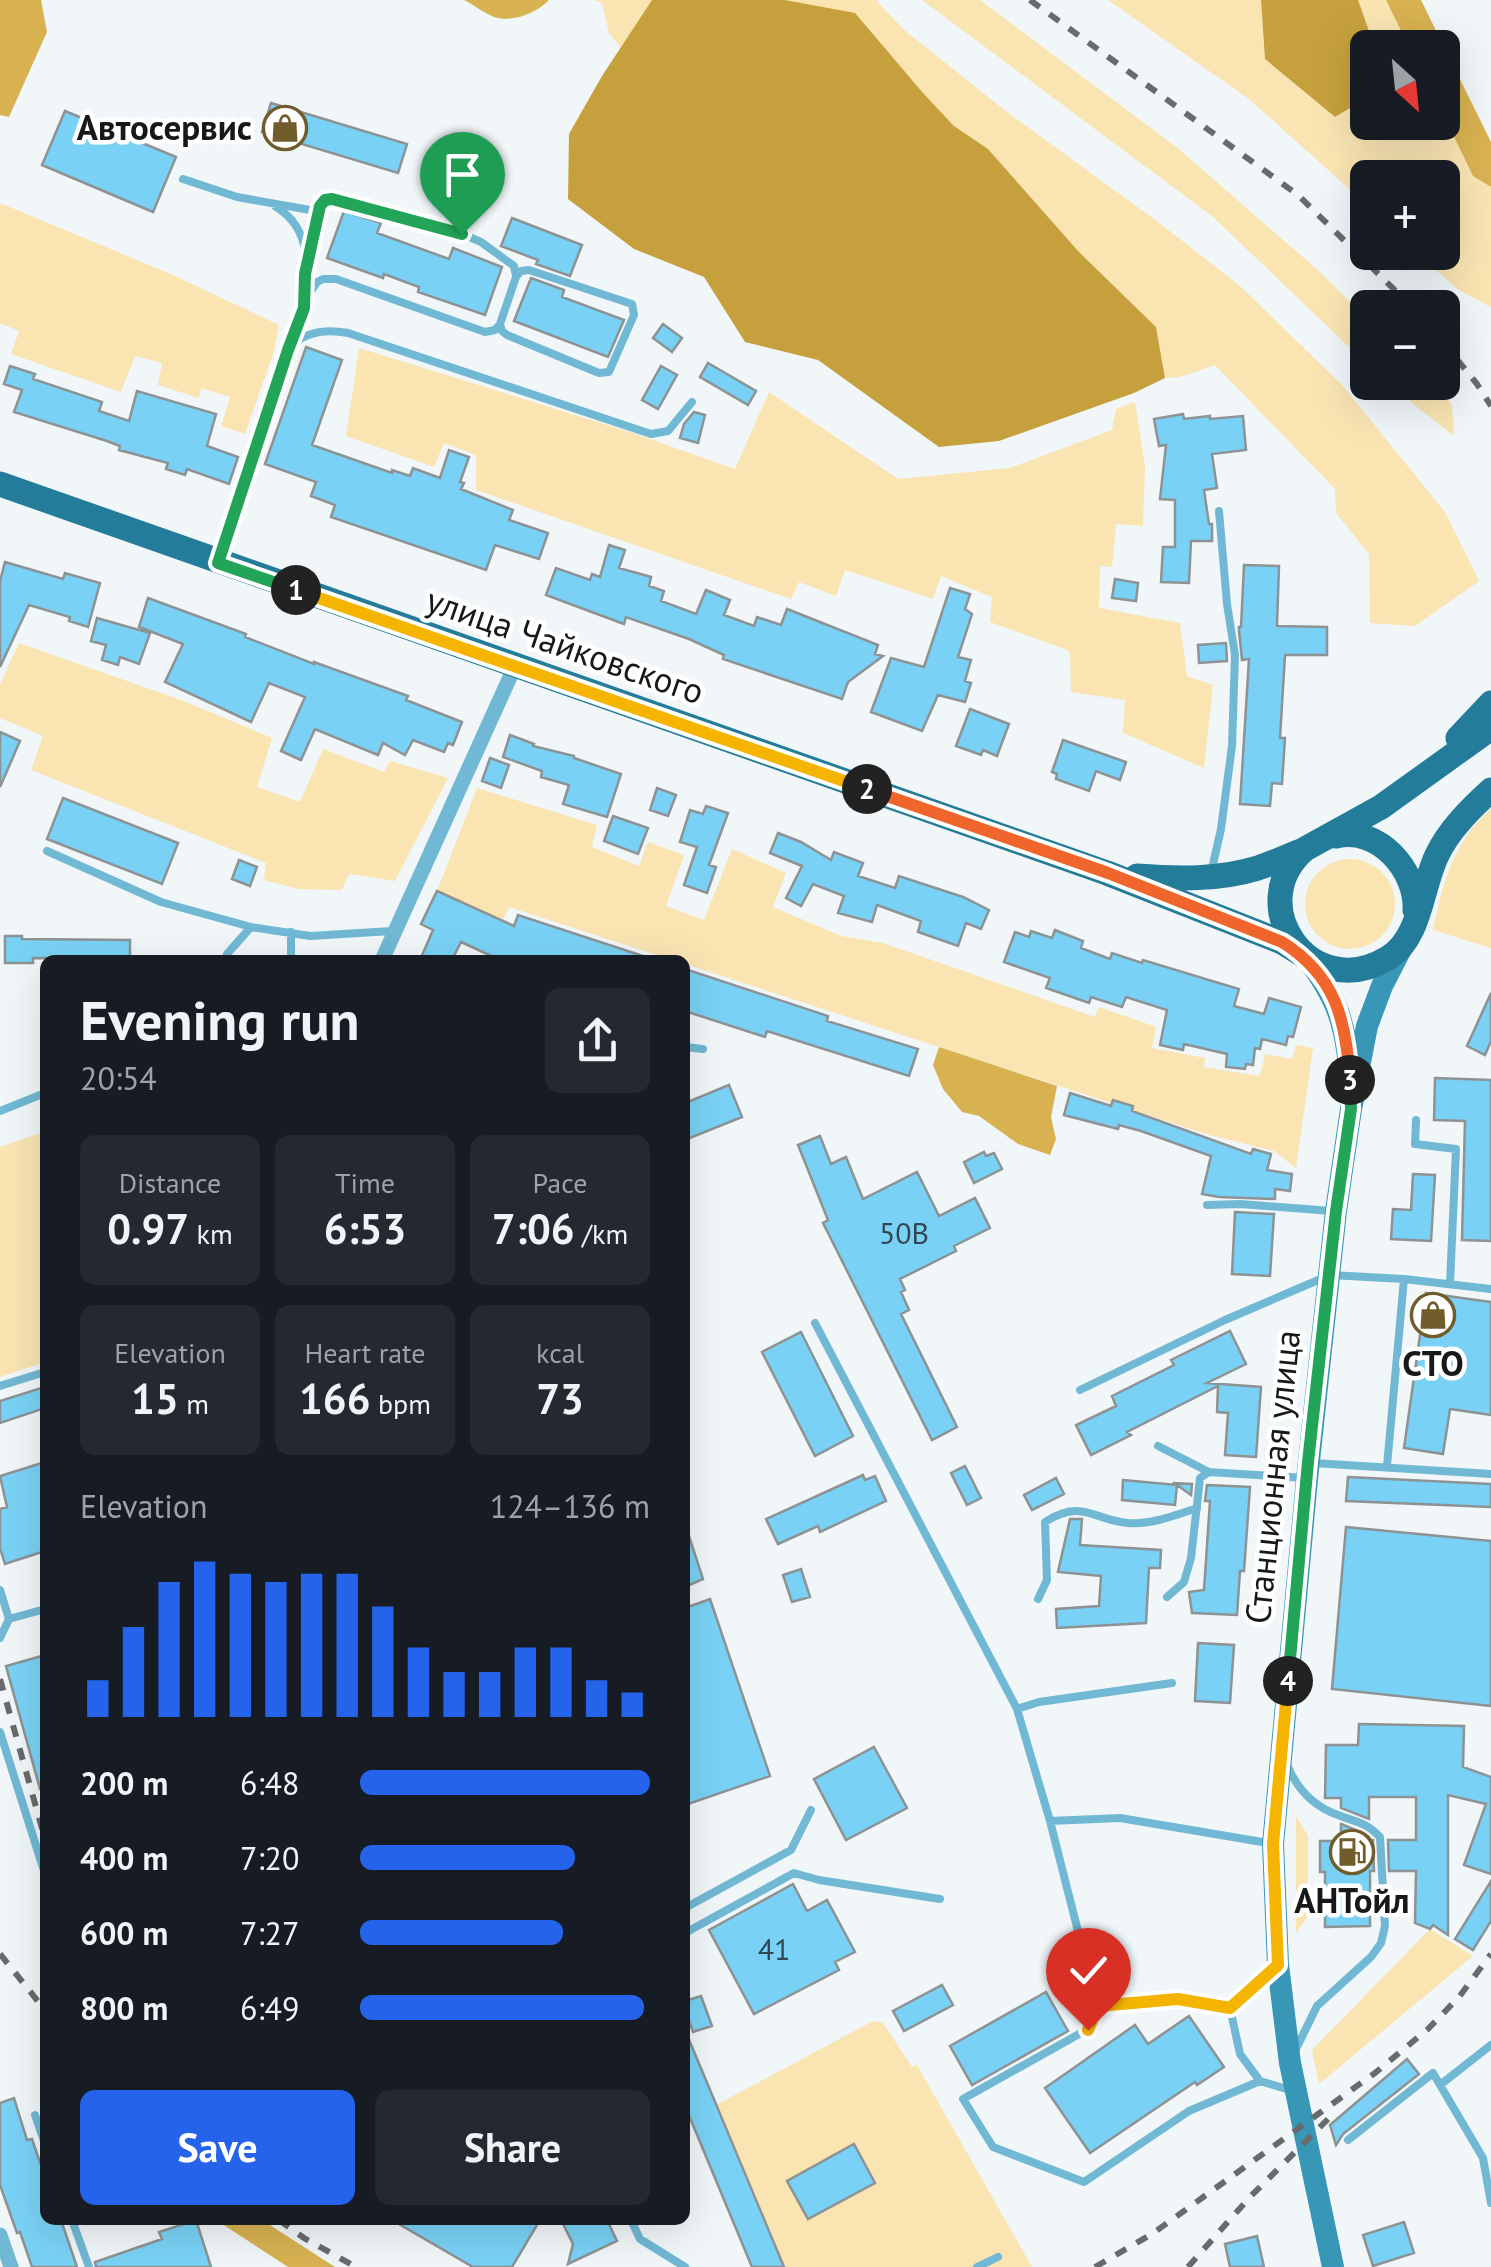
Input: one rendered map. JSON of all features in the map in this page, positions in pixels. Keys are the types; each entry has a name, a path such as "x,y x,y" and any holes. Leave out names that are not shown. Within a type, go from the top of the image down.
{"main road":[{"name":"улица Чайковского","path":"0,484 1108,873 1282,942 1305,956"},
{"path":"1416,782 1491,703"},
{"path":"1416,782 1491,728"},
{"name":"улица Чайковского","path":"1108,873 1210,877 1257,868 1315,844 1416,782"},
{"path":"1409,933 1416,902 1412,884 1395,856 1381,844 1345,834 1315,844 1294,858 1286,872 1280,905 1292,940 1305,956 1334,969 1368,969 1394,954 1409,933 1438,852 1454,828 1491,790"},
{"name":"Станционная улица","path":"1332,2267 1290,2063 1278,1965 1273,1844 1308,1470 1351,1109 1367,1026 1409,933"},
{"name":"Станционная улица","path":"1305,956 1341,1016 1351,1109"}],"street":[{"path":"384,955 515,666"},
{"path":"0,2235 11,2267"}],"lane":[{"path":"183,179 237,197 310,210 320,206"},
{"path":"305,274 320,206 332,199 481,242 514,266 516,277"},
{"path":"262,201 292,219 302,235 306,253 304,308"},
{"path":"309,250 308,258 320,275 485,332 492,332 500,324 516,277 528,270 625,301 632,304 634,315 612,370 602,374 507,336 500,324"},
{"path":"218,563 312,287 317,282 336,279"},
{"path":"288,350 301,337 312,333 348,333 651,434 668,432 692,402"},
{"path":"1210,877 1232,746 1235,655 1220,512"},
{"path":"47,851 161,902 251,927 310,936 394,932"},
{"path":"228,955 251,927"},
{"path":"291,932 291,955"},
{"path":"690,1048 703,1050"},
{"path":"0,1112 40,1095"},
{"path":"1416,1120 1415,1144 1456,1149 1450,1284"},
{"path":"1207,1205 1336,1211"},
{"path":"1080,1390 1239,1313 1330,1275 1491,1289"},
{"path":"1387,1466 1404,1279"},
{"path":"815,1324 1018,1710 1098,2006 1088,2030 963,2099 992,2147 1084,2182 1189,2111 1260,2081"},
{"path":"0,1386 40,1374"},
{"path":"1158,1446 1210,1472 1387,1466 1491,1474"},
{"path":"1167,1597 1184,1582 1200,1478 1210,1472"},
{"path":"1038,1599 1047,1580 1046,1522 1058,1514 1080,1510 1126,1524 1172,1517 1197,1508"},
{"path":"0,1590 9,1619 0,1638"},
{"path":"9,1619 40,1610"},
{"path":"1018,1710 1039,1702 1172,1682"},
{"path":"0,1732 40,1858"},
{"path":"1282,1752 1294,1781 1314,1804 1338,1816 1366,1823 1380,1837 1386,1926 1382,1942 1371,1957 1317,2006 1290,2063"},
{"path":"690,1905 791,1850 811,1810"},
{"path":"1050,1821 1120,1818 1273,1844"},
{"path":"690,1930 794,1872 819,1880 940,1899"},
{"path":"1230,2008 1278,1965"},
{"path":"1098,2006 1178,1999 1230,2008"},
{"path":"1230,2008 1240,2054 1260,2081 1295,2092"},
{"path":"1440,2084 1491,2045"},
{"path":"1348,2140 1433,2073 1483,2158 1491,2203"},
{"path":"34,2115 40,2131"},
{"path":"74,2225 89,2267"},
{"path":"633,2225 640,2239 686,2267"},
{"path":"977,2267 998,2258"}],"shaded area":[{"path":"0,0 41,0 47,32 9,117 0,115"},
{"path":"464,0 549,0 531,13 508,19 494,17"},
{"path":"594,0 652,0 621,48 609,33 602,3"},
{"path":"652,0 785,0 855,13 954,126 988,149 1079,252 1156,327 1165,378 1134,393 999,441 939,447 818,360 745,342 704,277 634,249 568,199 569,134"},
{"path":"785,0 876,0 903,29 1007,112 1240,286 1342,385 1350,400 1354,400 1445,512 1479,581 1415,626 1370,623 1369,554 1336,513 1335,489 1215,365 1165,378 1156,327 1079,252 988,149 954,126 855,14"},
{"path":"922,0 980,0 1179,149 1350,302 1350,348 1213,217"},
{"path":"1108,0 1261,0 1265,59 1335,117 1350,108 1350,140 1456,140 1473,176 1491,187 1491,307 1457,289 1436,270 1460,270 1460,160 1350,160 1350,190 1249,99"},
{"path":"1261,0 1358,0 1369,30 1350,30 1350,108 1335,117 1265,59"},
{"path":"1358,0 1386,0 1401,30 1369,30"},
{"path":"1386,0 1421,0 1436,30 1401,30"},
{"path":"1460,79 1491,142 1491,187 1473,176 1456,140 1460,140"},
{"path":"0,203 173,275 279,325 245,434 221,426 230,397 201,388 199,398 158,385 162,363 135,356 121,392 11,354 19,331 0,323"},
{"path":"359,348 630,432 735,469 769,392 898,479 1010,468 1112,430 1116,409 1135,402 1145,466 1143,526 1116,524 1112,567 1100,566 1099,608 1180,623 1187,676 1213,685 1204,768 1123,733 1125,700 1071,692 1070,651 990,622 992,597 941,576 933,599 845,570 836,596 799,582 791,599 476,490 476,455 444,443 434,467 346,436"},
{"path":"1408,400 1448,400 1452,404 1454,436"},
{"path":"19,643 181,700 272,738 257,787 300,802 323,749 384,772 390,761 448,778 395,881 349,874 342,890 298,889 264,880 266,863 31,770 43,736 0,718 0,684"},
{"path":"477,788 597,825 592,847 639,866 648,842 684,855 666,906 704,920 732,849 786,873 773,907 841,936 883,943 1095,1017 1099,1007 1156,1027 1152,1048 1205,1058 1204,1067 1260,1076 1265,1054 1292,1059 1296,1045 1313,1048 1296,1168 1274,1151 1209,1135 690,966 690,955 657,955 509,907 503,920 437,891"},
{"path":"1491,809 1491,948 1433,930 1459,849"},
{"path":"1350,859 1367,862 1382,872 1392,887 1392,921 1382,936 1367,946 1350,949 1333,946 1318,936 1308,921 1305,904 1308,887 1318,872 1333,862"},
{"path":"939,1047 1057,1086 1051,1117 1056,1139 1050,1155 1018,1144 979,1116 962,1112 943,1089 933,1065"},
{"path":"40,1133 40,1364 0,1377 0,1147"},
{"path":"1296,1816 1308,1836 1308,1916 1296,1933"},
{"path":"1430,1929 1473,1956 1319,2084 1312,2050"},
{"path":"873,2021 883,2023 912,2067 917,2065 1032,2267 784,2267 716,2105"},
{"path":"224,2225 270,2225 335,2267 288,2267"}],"building":[{"path":"271,103 407,144 398,173 262,132"},
{"path":"65,111 176,157 153,212 42,165"},
{"path":"344,211 381,223 377,233 449,259 453,248 502,267 485,315 418,292 419,287 384,274 383,278 327,258"},
{"path":"512,218 582,245 570,276 501,246"},
{"path":"531,278 564,290 562,297 624,320 608,357 514,321"},
{"path":"663,324 682,338 672,352 653,338"},
{"path":"306,347 342,360 312,445 410,476 413,468 440,478 449,450 469,457 461,489 513,510 509,520 548,533 539,559 495,545 486,570 331,517 335,505 311,496 316,482 265,464"},
{"path":"708,363 756,391 748,405 700,377"},
{"path":"10,366 35,374 33,379 102,402 99,411 129,421 137,391 216,414 207,446 238,457 229,484 187,469 185,475 166,469 168,463 119,450 120,446 107,441 14,412 22,390 4,384"},
{"path":"661,366 677,375 658,409 642,400"},
{"path":"694,412 705,415 698,443 680,438 684,424"},
{"path":"1183,414 1184,419 1243,416 1246,450 1212,454 1217,488 1204,490 1212,541 1191,541 1189,583 1161,582 1163,547 1175,547 1175,500 1160,499 1166,445 1159,446 1154,419"},
{"path":"609,545 625,550 619,568 651,577 649,586 664,591 661,601 696,614 706,590 730,600 724,615 754,626 757,617 781,625 787,609 878,645 875,654 883,656 848,682 842,699 723,659 724,655 689,639 626,617 624,624 546,595 556,568 590,580 592,574 600,577"},
{"path":"5,562 63,579 65,573 100,583 88,627 69,621 70,617 29,605 0,667 0,581"},
{"path":"1244,565 1279,566 1277,626 1327,627 1327,655 1285,655 1280,738 1285,738 1282,784 1272,783 1270,806 1240,804 1249,659 1242,660 1239,631"},
{"path":"1115,579 1138,583 1136,601 1112,598"},
{"path":"950,588 970,594 965,609 972,614 958,657 971,660 965,681 971,683 965,702 938,695 922,731 871,712 891,658 924,667"},
{"path":"148,598 314,664 408,696 406,700 462,722 453,745 448,743 444,752 413,740 405,755 383,743 378,755 315,729 301,760 281,751 305,697 269,683 251,722 165,682 183,644 139,627"},
{"path":"97,618 150,633 139,664 120,657 118,665 102,660 106,645 91,641"},
{"path":"1226,643 1227,661 1199,663 1198,645"},
{"path":"970,709 1009,724 997,756 956,746"},
{"path":"0,732 20,741 0,787"},
{"path":"510,735 621,774 607,817 563,804 569,785 541,777 542,771 503,757"},
{"path":"1063,740 1126,762 1120,780 1096,771 1089,791 1056,779 1057,774 1052,772"},
{"path":"490,758 509,765 501,788 482,781"},
{"path":"657,788 676,795 668,816 650,810"},
{"path":"63,798 178,843 162,884 47,839"},
{"path":"706,806 728,813 709,865 716,867 707,893 684,885 697,847 680,842 690,810 703,814"},
{"path":"613,816 648,828 638,854 604,841"},
{"path":"778,833 831,860 834,852 863,863 858,876 895,888 899,876 989,910 981,929 966,923 958,946 918,932 921,921 877,905 872,922 838,913 844,896 813,884 801,906 786,898 802,866 770,853"},
{"path":"239,860 257,867 250,886 232,879"},
{"path":"437,891 514,926 518,915 640,955 489,955 461,942 454,955 422,955 433,930 421,924"},
{"path":"1055,930 1083,941 1081,948 1110,959 1112,953 1142,963 1143,960 1239,989 1234,1006 1264,1014 1269,998 1301,1007 1293,1037 1288,1036 1286,1045 1262,1039 1260,1049 1255,1048 1253,1065 1246,1064 1245,1069 1226,1067 1227,1054 1184,1044 1183,1050 1160,1045 1167,1010 1126,997 1122,1007 1091,997 1089,1003 1046,988 1050,978 1004,962 1015,932 1029,937 1031,931 1052,938"},
{"path":"5,936 130,940 130,955 40,955 33,958 33,963 5,963"},
{"path":"690,971 828,1016 827,1021 918,1049 909,1076 767,1031 765,1037 690,1013"},
{"path":"1491,993 1491,1041 1485,1055 1467,1046"},
{"path":"1435,1078 1491,1080 1491,1241 1462,1240 1465,1121 1434,1120"},
{"path":"729,1085 742,1117 690,1138 690,1101"},
{"path":"1070,1093 1111,1106 1113,1100 1133,1106 1132,1111 1251,1154 1253,1149 1271,1154 1267,1170 1292,1174 1290,1191 1275,1189 1275,1199 1202,1194 1211,1156 1141,1131 1064,1115"},
{"path":"820,1136 831,1164 846,1157 863,1199 917,1172 939,1216 975,1198 990,1228 954,1246 956,1251 900,1279 909,1310 901,1314 957,1427 932,1440 823,1223 828,1220 798,1145"},
{"path":"984,1152 986,1156 994,1153 1002,1169 974,1183 964,1162"},
{"path":"1413,1174 1435,1175 1431,1241 1391,1239 1393,1209 1411,1210"},
{"path":"1235,1212 1274,1214 1270,1276 1232,1274"},
{"path":"1426,1293 1491,1302 1491,1415 1450,1409 1443,1454 1404,1448"},
{"path":"1230,1331 1246,1364 1207,1383 1261,1387 1256,1457 1225,1455 1228,1413 1217,1412 1218,1386 1127,1432 1131,1435 1091,1455 1076,1425 1116,1406 1112,1396 1174,1365 1171,1360"},
{"path":"801,1332 853,1436 815,1456 762,1352"},
{"path":"40,1388 40,1410 0,1423 0,1401"},
{"path":"40,1464 40,1553 5,1564 0,1548 0,1509 7,1507 0,1476"},
{"path":"965,1466 981,1498 967,1505 951,1473"},
{"path":"863,1475 865,1480 875,1476 886,1501 820,1532 818,1526 778,1544 766,1519"},
{"path":"1348,1477 1491,1484 1491,1507 1346,1501"},
{"path":"1056,1478 1064,1494 1032,1510 1024,1495"},
{"path":"1123,1480 1177,1485 1175,1505 1122,1500"},
{"path":"1173,1483 1192,1484 1191,1495"},
{"path":"1207,1485 1250,1487 1237,1615 1192,1613 1189,1592 1204,1590 1210,1501 1205,1501"},
{"path":"1070,1519 1082,1519 1080,1545 1161,1550 1160,1568 1149,1568 1146,1623 1057,1628 1056,1609 1099,1606 1101,1576 1058,1572"},
{"path":"1346,1527 1491,1541 1491,1706 1332,1689"},
{"path":"690,1539 703,1579 690,1585"},
{"path":"801,1569 810,1597 792,1602 783,1575"},
{"path":"710,1599 770,1776 690,1803 690,1606"},
{"path":"1198,1643 1234,1645 1230,1703 1195,1701"},
{"path":"40,1656 40,1789 6,1666"},
{"path":"1359,1724 1464,1726 1463,1767 1491,1777 1491,1874 1464,1865 1486,1804 1448,1795 1448,1935 1433,1925 1430,1929 1415,1923 1416,1871 1389,1871 1388,1840 1416,1840 1416,1797 1369,1797 1369,1819 1341,1808 1341,1798 1325,1798 1326,1745 1358,1745"},
{"path":"874,1747 907,1808 846,1840 814,1779"},
{"path":"1341,1824 1373,1840 1370,1926 1325,1927 1325,1872 1320,1872 1320,1841 1341,1841"},
{"path":"1491,1881 1491,1921 1473,1950 1455,1939"},
{"path":"793,1884 807,1911 827,1900 855,1952 835,1962 839,1970 754,2014 709,1930"},
{"path":"942,1985 953,2005 904,2031 893,2011"},
{"path":"1046,1992 1068,2031 972,2085 950,2046"},
{"path":"701,1996 712,2026 693,2032 690,1999"},
{"path":"1189,2016 1224,2067 1197,2085 1195,2082 1090,2153 1045,2088 1135,2025 1148,2044"},
{"path":"690,2042 784,2267 752,2267 690,2118"},
{"path":"1407,2059 1419,2074 1343,2134 1336,2145 1330,2125"},
{"path":"14,2098 27,2140 32,2139 40,2162 40,2225 63,2225 77,2267 32,2267 0,2185 0,2103"},
{"path":"854,2144 875,2183 808,2219 787,2181"},
{"path":"1404,2222 1414,2253 1373,2266 1363,2235"},
{"path":"181,2225 198,2225 211,2267 96,2267 95,2262 162,2239 159,2232"},
{"path":"401,2225 537,2225 512,2267 473,2267"},
{"path":"564,2225 609,2225 617,2241 568,2264 573,2244"},
{"path":"1257,2236 1264,2267 1230,2267 1225,2244"}],"railway":[{"path":"1030,0 1298,195 1395,290"},
{"path":"1460,363 1491,406"},
{"path":"0,1679 40,1821"},
{"path":"0,1954 40,2004"},
{"path":"1095,2267 1152,2234 1375,2073 1428,2029 1459,1997 1491,1954"},
{"path":"1188,2267 1250,2197 1328,2119"},
{"path":"286,2225 356,2267"}],"place":[{"name":"Автосервис","path":"285,128"},
{"name":"СТО","path":"1433,1315"},
{"name":"АНТойл","path":"1352,1852"}],"route":[{"path":"462,234 332,199 322,202 309,250 304,308 218,563 1108,873 1282,942 1305,956 1341,1016 1351,1109 1307,1478 1273,1844 1278,1965 1230,2008 1178,1999 1098,2006 1088,2030"}]}
